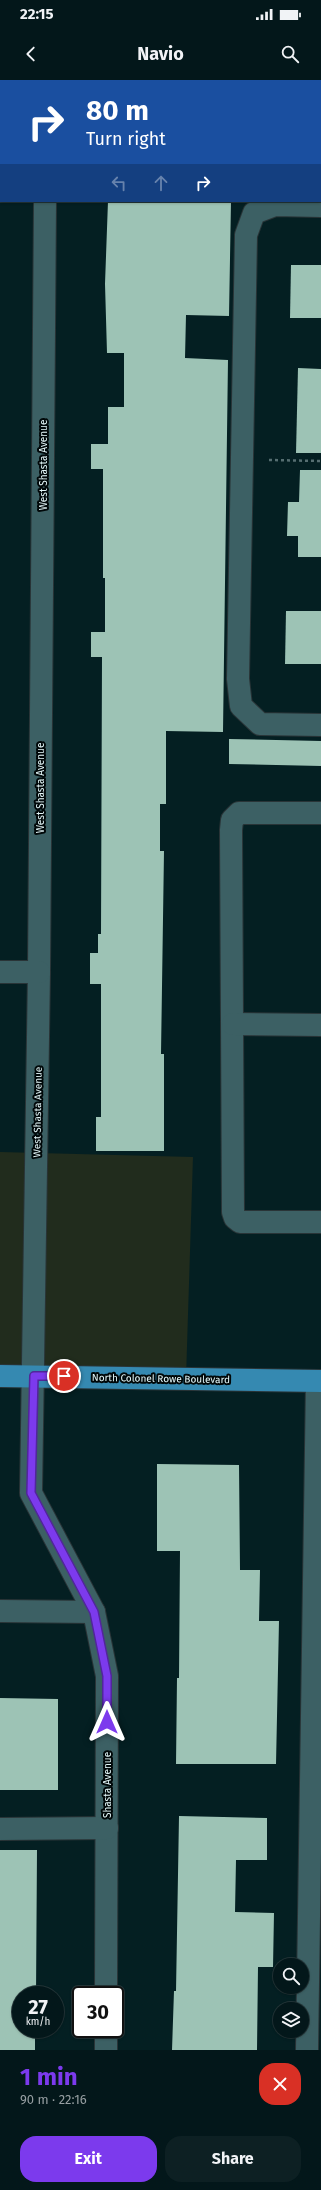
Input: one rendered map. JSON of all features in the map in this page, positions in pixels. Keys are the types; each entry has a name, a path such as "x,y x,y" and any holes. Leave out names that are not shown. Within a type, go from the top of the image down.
{"main road":[{"name":"North Colonel Rowe Boulevard","path":"0,1376 319,1381"}],"street":[{"name":"West Shasta Avenue","path":"34,1376 39,972 45,202"},
{"path":"321,206 275,205 254,213 246,235 238,679 240,706 260,724 321,725"},
{"path":"321,812 240,813 232,820 233,1212 235,1218 240,1222 321,1222"},
{"path":"0,972 39,972"},
{"path":"233,1024 321,1025"},
{"name":"Shasta Avenue","path":"34,1376 31,1493 94,1612 107,1676 106,1986"},
{"path":"307,2050 319,1381"},
{"path":"0,1611 94,1612"},
{"path":"0,1829 106,1828"},
{"path":"106,2038 106,2050"}],"path":[{"path":"242,459 321,461"}],"green space":[{"path":"0,1152 193,1157 186,1378 0,1375"}],"building":[{"path":"108,202 231,202 229,316 186,315 185,358 228,360 223,732 166,731 166,804 160,804 160,851 164,851 161,1054 164,1054 164,1151 96,1151 96,1117 101,1117 101,984 90,984 90,953 98,953 98,934 101,934 102,657 91,657 91,632 105,632 105,578 103,578 103,469 91,469 91,444 108,444 108,407 124,407 124,353 107,353 105,284"},
{"path":"291,265 321,265 321,318 290,318"},
{"path":"298,368 321,369 321,453 296,453"},
{"path":"300,470 321,470 321,557 298,557 298,536 287,536 288,502 299,502"},
{"path":"286,611 321,611 321,664 285,664"},
{"path":"229,739 321,741 321,766 229,764"},
{"path":"157,1464 239,1465 240,1570 260,1570 259,1621 279,1621 276,1764 176,1764 177,1678 179,1678 180,1551 157,1551"},
{"path":"0,1698 58,1699 58,1790 0,1790"},
{"path":"179,1816 267,1818 267,1860 236,1860 235,1912 274,1913 273,1967 258,1967 257,2050 172,2050 174,1991 176,1991"},
{"path":"0,1850 37,1850 36,1986 12,1986 12,2038 35,2038 35,2050 0,2050"}],"route":[{"path":"64,1376 34,1376 31,1493 94,1612 107,1676 107,1722"}]}
